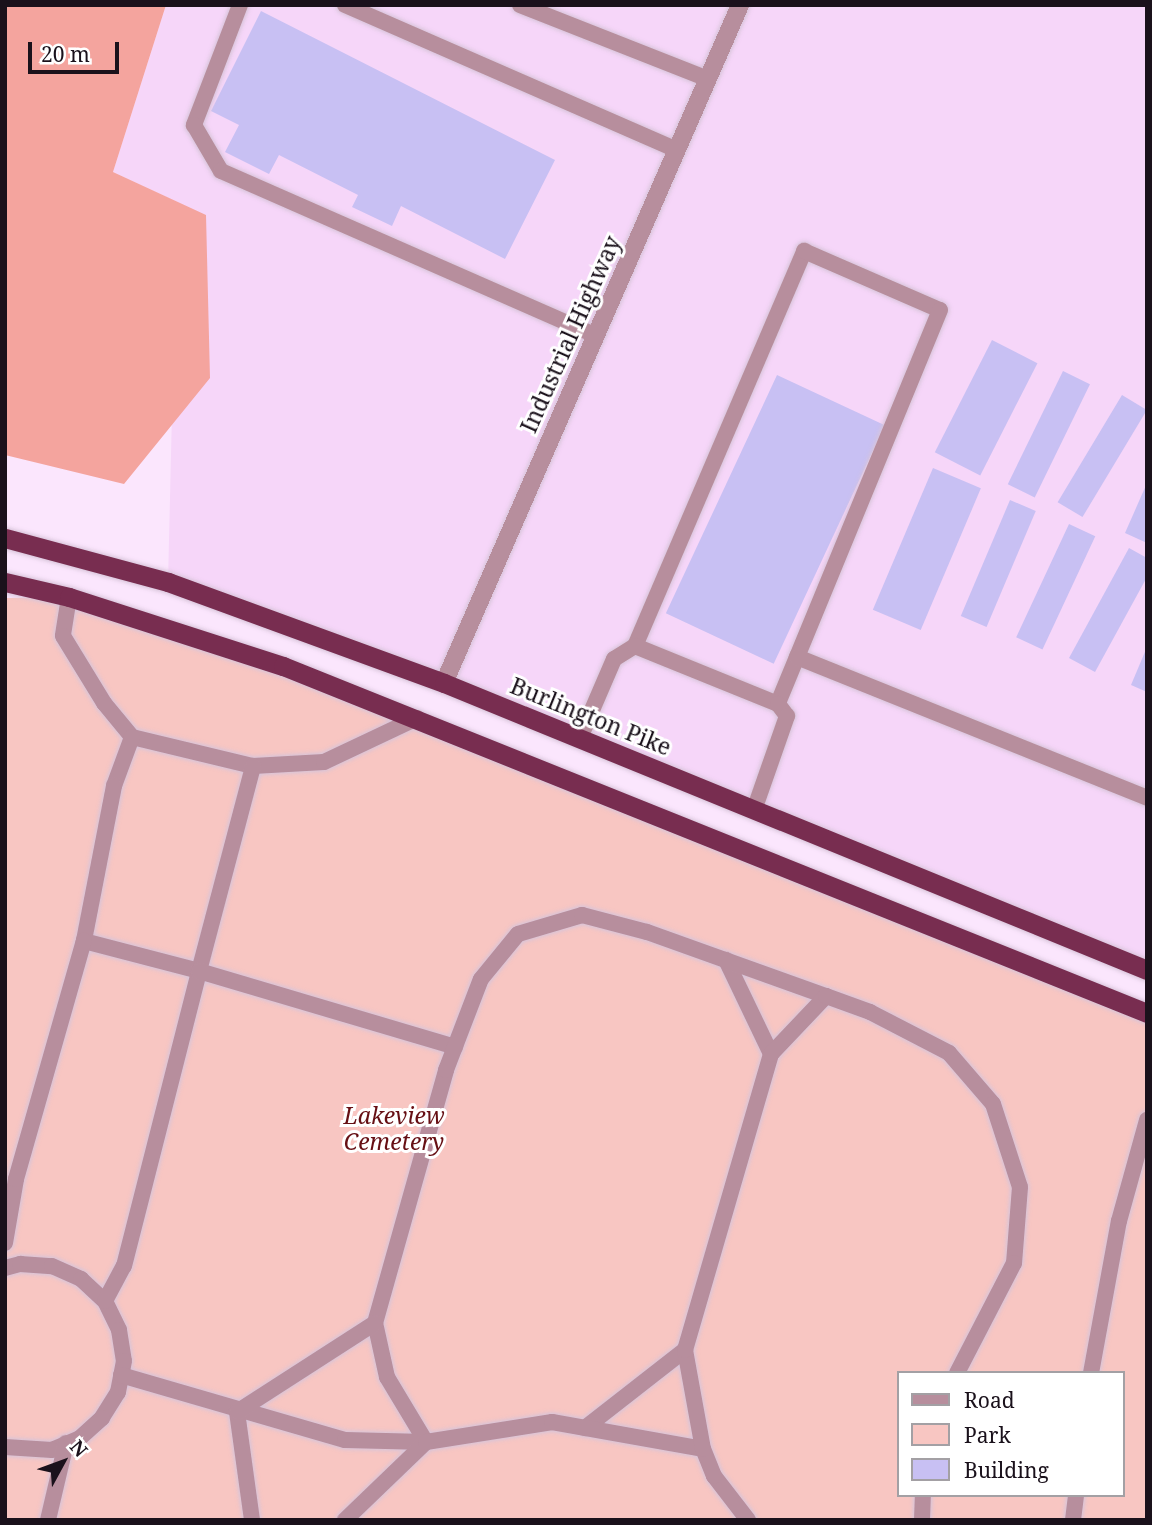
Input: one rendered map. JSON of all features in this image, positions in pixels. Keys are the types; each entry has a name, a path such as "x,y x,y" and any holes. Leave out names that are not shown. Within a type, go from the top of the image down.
{"highway":[{"name":"Burlington Pike","path":"5,538 168,582 444,683 1147,970"},
{"path":"5,582 69,597 283,666 1147,1013"}],"street":[{"name":"Industrial Highway","path":"444,683 740,5"}],"lane":[{"path":"240,5 194,125 221,171 596,335"},
{"path":"345,5 677,150"},
{"path":"520,5 708,79"},
{"path":"635,646 804,251 940,310 778,704"},
{"path":"69,597 63,636 104,703 132,737 253,766 324,762 416,718"},
{"path":"580,738 614,659 624,648 635,646 778,704 787,716 754,810"},
{"path":"797,657 1147,798"},
{"path":"5,1243 16,1179 84,941 114,786 132,737"},
{"path":"105,1301 124,1266 253,766"},
{"path":"426,1441 387,1377 375,1323 455,1046 481,979 518,934 582,915 726,960 870,1012 949,1053 993,1104 1020,1187 1014,1263 958,1371"},
{"path":"84,941 199,971 455,1046"},
{"path":"726,960 771,1054"},
{"path":"748,1520 714,1476 703,1449 685,1350 771,1054 826,996"},
{"path":"1091,1371 1119,1221 1147,1120"},
{"path":"5,1268 20,1264 52,1266 81,1279 105,1301 120,1330 121,1375 118,1392 102,1418 66,1443 52,1450 5,1447"},
{"path":"237,1412 375,1323"},
{"path":"585,1428 685,1350"},
{"path":"121,1375 237,1412 345,1440 426,1441 552,1422 703,1449"},
{"path":"237,1412 252,1520"},
{"path":"345,1520 426,1441"},
{"path":"48,1520 66,1443"},
{"path":"922,1520 923,1497"},
{"path":"1073,1520 1076,1497"}],"shaded area":[{"path":"5,5 166,5 113,172 206,215 210,378 124,484 5,455"},
{"path":"166,5 1147,5 1147,970 168,582 177,202 113,172"}],"green space":[{"name":"Lakeview Cemetery","path":"69,597 176,630 1147,1013 1147,1520 5,1520 5,598"}],"building":[{"path":"261,11 555,160 505,259 401,206 392,226 352,207 358,195 279,155 269,174 225,152 239,125 211,111"},
{"path":"992,340 1037,363 980,475 935,452"},
{"path":"1063,371 1090,384 1035,497 1008,484"},
{"path":"777,375 885,425 774,664 666,613"},
{"path":"1122,395 1147,410 1082,517 1058,502"},
{"path":"933,468 981,488 921,630 873,610"},
{"path":"1147,483 1147,543 1125,533"},
{"path":"1010,500 1036,511 987,627 961,616"},
{"path":"1069,524 1095,536 1042,650 1016,637"},
{"path":"1129,548 1147,558 1147,577 1095,672 1069,658"},
{"path":"1147,647 1147,692 1131,685"}]}
